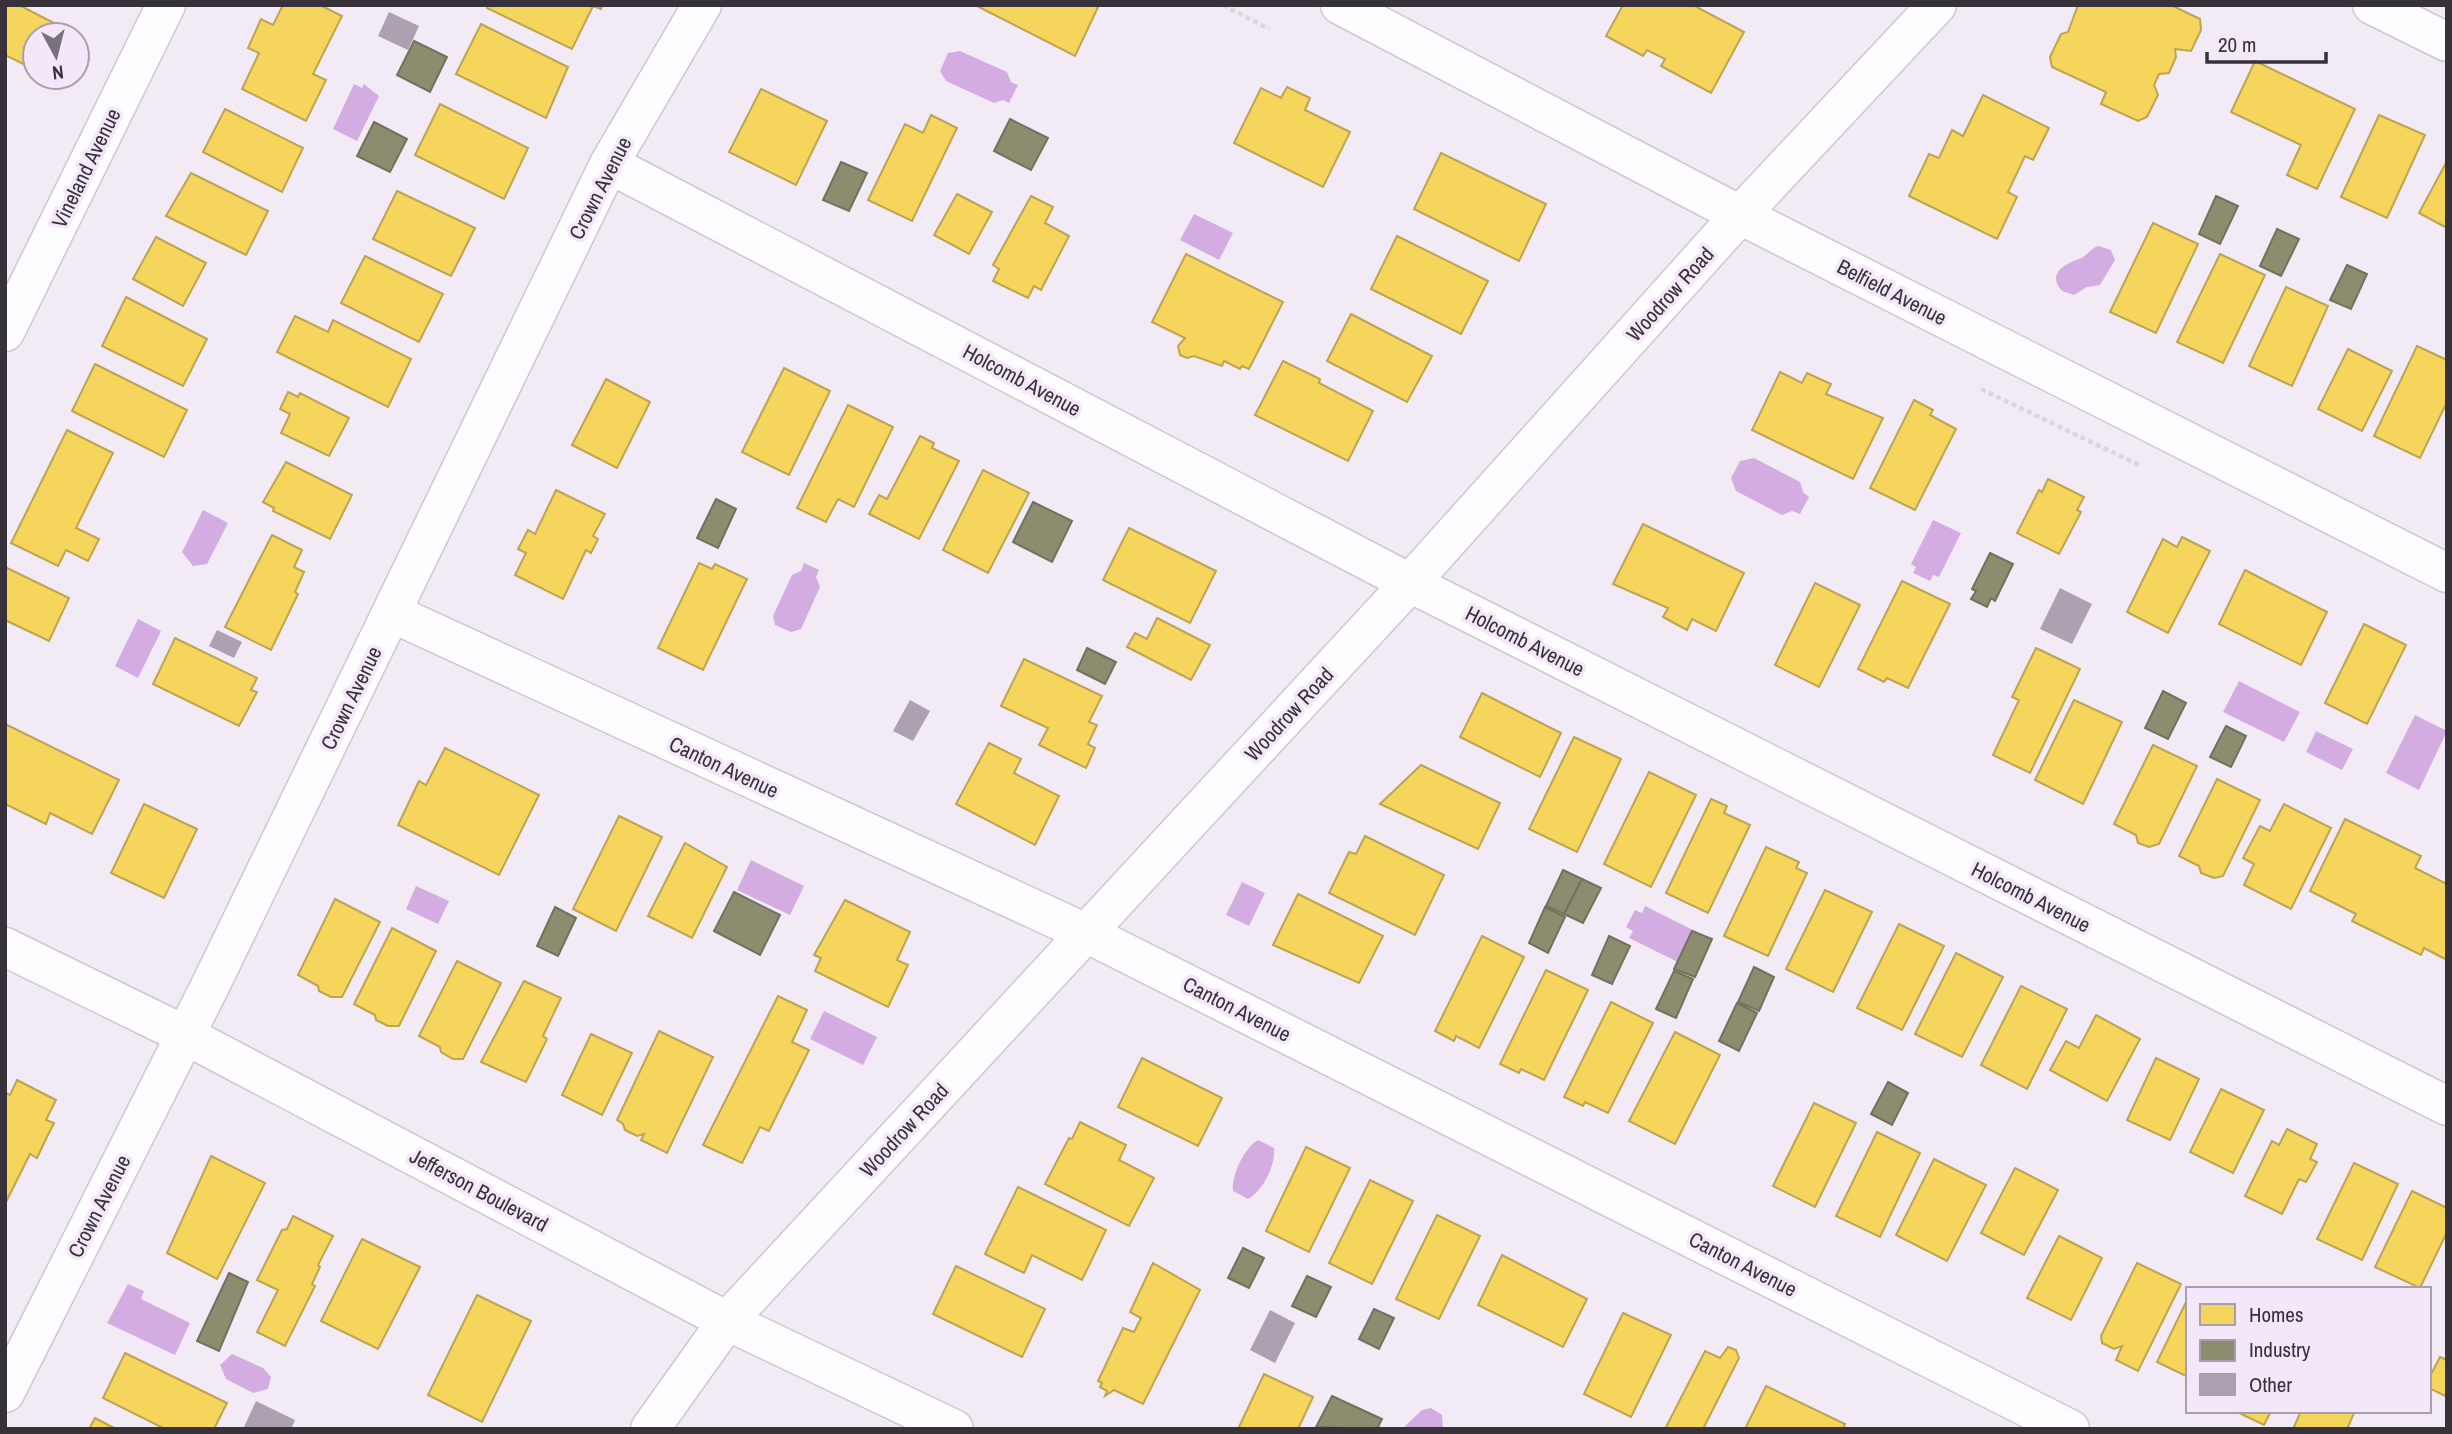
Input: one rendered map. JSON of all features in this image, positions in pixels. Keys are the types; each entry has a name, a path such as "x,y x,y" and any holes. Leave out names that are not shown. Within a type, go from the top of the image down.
{"street":[{"name":"Vineland Avenue","path":"5,332 166,5"},
{"name":"Crown Avenue","path":"5,1393 185,1035 609,164 702,5"},
{"name":"Belfield Avenue","path":"1340,5 1741,215 2447,573"},
{"name":"Woodrow Road","path":"650,1429 727,1321 1410,583 1741,215 1937,5"},
{"path":"2372,5 2447,42"},
{"name":"Holcomb Avenue","path":"609,164 1410,583 2447,1106"},
{"name":"Canton Avenue","path":"392,613 1086,933 2070,1429"},
{"name":"Jefferson Boulevard","path":"5,947 185,1035 727,1321 954,1429"}],"path":[{"path":"1223,5 1269,29"},
{"path":"1981,389 2148,470"}],"shaded area":[{"path":"960,51 1007,72 1011,82 1018,85 1009,103 1003,100 994,103 946,81 940,71 948,53"},
{"path":"354,84 362,88 364,84 379,96 357,141 333,129"},
{"path":"1194,214 1233,233 1219,260 1180,240"},
{"path":"2098,246 2111,250 2115,260 2100,285 2087,287 2074,295 2062,291 2056,279 2060,270"},
{"path":"1754,458 1800,482 1803,492 1809,497 1800,514 1792,511 1782,515 1736,491 1731,478 1740,461"},
{"path":"203,510 228,523 207,564 193,566 182,552"},
{"path":"1933,520 1961,533 1939,577 1933,575 1930,581 1913,573 1916,567 1911,564"},
{"path":"804,563 819,570 816,577 820,587 801,629 791,632 775,625 773,616 792,575 801,571"},
{"path":"138,619 161,631 138,678 115,666"},
{"path":"2239,681 2300,712 2284,742 2223,712"},
{"path":"2415,715 2447,731 2419,790 2386,773"},
{"path":"2316,731 2353,749 2342,770 2306,752"},
{"path":"751,860 804,886 790,915 737,890"},
{"path":"1242,882 1265,893 1249,926 1226,915"},
{"path":"416,886 449,901 438,924 406,909"},
{"path":"1645,906 1701,934 1684,965 1629,938 1633,931 1626,927 1635,910 1642,913"},
{"path":"824,1011 877,1037 863,1065 810,1039"},
{"path":"1258,1140 1274,1148 1273,1162 1259,1190 1248,1199 1233,1191 1234,1178 1243,1156"},
{"path":"128,1284 144,1291 141,1299 190,1323 175,1355 107,1323"},
{"path":"232,1354 263,1368 271,1377 268,1389 253,1393 226,1379 220,1365"},
{"path":"1431,1408 1442,1415 1443,1429 1402,1429 1422,1410"}],"building: Homes":[{"path":"5,5 19,5 50,21 21,21 21,63 5,55"},
{"path":"283,5 320,5 342,16 313,74 326,80 306,121 242,89 259,53 248,48 261,19 273,25"},
{"path":"488,5 603,5 601,9 593,6 572,49 487,8"},
{"path":"975,5 1099,5 1075,56"},
{"path":"1623,5 1693,5 1744,32 1711,93 1661,66 1665,59 1647,50 1643,56 1606,36"},
{"path":"2078,5 2171,5 2200,19 2201,30 2191,51 2175,49 2176,57 2169,73 2159,74 2154,85 2158,95 2147,117 2138,121 2101,104 2106,92 2052,67 2050,57 2061,34 2068,32"},
{"path":"481,24 568,67 546,118 456,74"},
{"path":"2255,61 2355,109 2317,189 2287,175 2301,145 2231,112"},
{"path":"1287,87 1310,98 1305,110 1350,132 1323,187 1234,143 1261,88 1281,98"},
{"path":"761,89 827,121 796,185 729,152"},
{"path":"1983,95 2049,128 2033,160 2025,156 2008,192 2017,197 1997,239 1909,196 1929,154 1939,158 1952,130 1963,136"},
{"path":"440,104 528,148 504,199 415,155"},
{"path":"225,109 303,148 282,192 203,152"},
{"path":"931,115 957,128 912,221 868,200 905,124 923,133"},
{"path":"2379,115 2425,135 2387,218 2341,197"},
{"path":"1441,153 1546,204 1519,261 1414,209"},
{"path":"2447,161 2447,228 2419,213"},
{"path":"191,173 268,211 246,255 166,216"},
{"path":"397,191 475,228 451,276 373,239"},
{"path":"957,194 992,212 969,254 934,235"},
{"path":"1031,196 1053,207 1045,223 1069,236 1041,290 1034,286 1028,298 993,281 999,269 993,265"},
{"path":"2153,223 2198,244 2156,333 2110,312"},
{"path":"1397,236 1488,281 1461,334 1371,289"},
{"path":"156,237 206,263 183,306 133,279"},
{"path":"1186,254 1283,302 1249,369 1242,366 1240,369 1224,361 1222,366 1194,356 1187,358 1180,355 1178,346 1185,338 1152,322"},
{"path":"2220,254 2265,275 2223,363 2177,342"},
{"path":"365,256 443,294 419,342 341,303"},
{"path":"2286,287 2328,306 2292,386 2249,366"},
{"path":"126,297 207,339 183,386 102,346"},
{"path":"1351,314 1432,356 1407,402 1327,361"},
{"path":"295,316 328,332 333,320 411,359 388,407 277,352"},
{"path":"2417,346 2447,360 2447,402 2420,458 2374,436"},
{"path":"2348,349 2392,371 2362,431 2318,409"},
{"path":"1283,361 1320,379 1319,383 1373,411 1348,461 1255,415"},
{"path":"95,364 187,410 164,457 72,411"},
{"path":"784,368 830,391 789,475 742,452"},
{"path":"1780,372 1802,383 1807,373 1831,384 1826,394 1883,418 1853,479 1752,430"},
{"path":"606,379 650,402 617,468 572,445"},
{"path":"288,392 298,397 300,393 349,418 329,456 281,433 290,414 280,409"},
{"path":"1914,400 1933,410 1930,415 1956,429 1915,510 1870,488"},
{"path":"848,405 893,427 854,507 838,499 826,522 797,508"},
{"path":"67,430 113,453 76,528 99,539 88,561 66,550 58,566 11,543"},
{"path":"920,436 934,443 932,448 959,461 919,539 869,514 879,495 887,499"},
{"path":"286,462 352,495 330,539 273,511 274,508 263,502"},
{"path":"983,470 1029,493 988,573 943,550"},
{"path":"2048,479 2084,497 2077,510 2081,512 2059,554 2017,533 2039,490 2042,492"},
{"path":"556,490 605,514 593,536 598,539 591,553 586,550 563,599 515,575 526,553 518,549 528,530 535,534"},
{"path":"1643,524 1744,573 1716,631 1692,619 1687,630 1663,617 1668,608 1613,584"},
{"path":"1129,528 1216,571 1190,623 1103,580"},
{"path":"272,535 302,550 294,567 304,572 295,592 298,594 271,650 225,627"},
{"path":"2182,537 2210,551 2168,633 2127,612 2163,539 2177,547"},
{"path":"699,563 712,569 715,564 747,579 703,670 658,648"},
{"path":"5,567 69,598 49,641 5,620"},
{"path":"2245,570 2327,612 2301,665 2219,624"},
{"path":"1902,581 1950,604 1908,688 1887,678 1884,682 1858,669"},
{"path":"1815,583 1860,605 1819,687 1775,665"},
{"path":"1157,618 1210,645 1191,680 1127,647 1135,633 1147,639"},
{"path":"2364,624 2406,645 2367,724 2325,703"},
{"path":"175,638 257,678 251,690 257,692 239,726 153,684"},
{"path":"2036,648 2080,669 2030,773 1993,755 2019,700 2012,697"},
{"path":"1024,659 1102,696 1089,722 1097,725 1088,744 1095,748 1086,768 1039,745 1048,728 1001,706"},
{"path":"1482,693 1561,733 1540,777 1460,737"},
{"path":"2074,700 2122,722 2083,804 2035,780"},
{"path":"5,724 119,780 92,834 50,813 46,824 5,804"},
{"path":"1574,737 1621,759 1577,852 1529,829"},
{"path":"989,743 1021,759 1014,773 1059,796 1035,845 956,804"},
{"path":"2153,745 2197,766 2159,844 2149,847 2138,843 2136,835 2114,824"},
{"path":"445,748 539,795 499,875 398,825 419,781 426,785"},
{"path":"1421,765 1500,803 1478,849 1380,804"},
{"path":"1649,772 1696,795 1651,887 1604,864"},
{"path":"2217,779 2260,800 2223,876 2214,878 2201,873 2199,866 2179,856"},
{"path":"1711,799 1727,806 1724,813 1750,825 1708,913 1666,893"},
{"path":"144,804 197,829 164,898 111,873"},
{"path":"2284,804 2331,828 2291,909 2244,885 2254,864 2243,858 2260,826 2270,831"},
{"path":"619,816 662,837 616,931 573,909"},
{"path":"2345,819 2421,856 2415,868 2447,884 2447,960 2424,948 2421,955 2352,921 2356,914 2310,891"},
{"path":"1365,836 1444,875 1415,935 1329,893 1349,852 1356,854"},
{"path":"685,843 727,867 692,938 648,916"},
{"path":"1766,847 1799,862 1796,868 1807,873 1768,956 1724,936"},
{"path":"1825,890 1872,912 1833,992 1786,969"},
{"path":"1298,894 1383,936 1359,983 1273,945"},
{"path":"335,899 380,922 342,997 331,997 319,991 318,986 298,975"},
{"path":"845,900 910,932 897,960 908,965 888,1007 815,971 821,958 814,955"},
{"path":"1899,924 1944,946 1902,1030 1857,1008"},
{"path":"392,928 436,951 399,1026 388,1026 376,1020 375,1015 354,1004"},
{"path":"1482,936 1524,957 1479,1048 1456,1036 1454,1041 1435,1031"},
{"path":"1956,953 2003,977 1962,1057 1915,1034"},
{"path":"457,961 501,983 463,1059 453,1059 441,1052 440,1047 419,1036"},
{"path":"1546,970 1588,990 1544,1080 1521,1069 1519,1073 1500,1064"},
{"path":"524,981 561,998 543,1036 547,1039 526,1082 481,1062"},
{"path":"2021,986 2067,1009 2027,1089 1981,1065"},
{"path":"778,996 807,1010 792,1042 809,1050 769,1131 760,1127 742,1163 703,1145"},
{"path":"1611,1002 1653,1023 1608,1113 1585,1102 1583,1106 1564,1097"},
{"path":"2096,1015 2140,1039 2107,1101 2050,1070 2066,1041 2079,1048"},
{"path":"659,1031 713,1057 667,1153 641,1140 644,1134 637,1136 625,1130 623,1124 617,1120"},
{"path":"1675,1032 1720,1055 1675,1144 1629,1121"},
{"path":"591,1034 632,1053 602,1115 562,1095"},
{"path":"1142,1058 1222,1098 1198,1146 1118,1107"},
{"path":"2156,1058 2199,1079 2170,1140 2127,1120"},
{"path":"17,1080 56,1100 46,1120 54,1123 37,1158 30,1154 5,1204 5,1093 10,1095"},
{"path":"2221,1089 2264,1110 2233,1173 2190,1152"},
{"path":"1814,1103 1856,1123 1815,1207 1773,1186"},
{"path":"1080,1122 1126,1145 1119,1160 1154,1178 1129,1226 1045,1184"},
{"path":"2287,1129 2317,1144 2310,1159 2317,1162 2306,1182 2299,1179 2282,1214 2245,1196 2272,1141 2279,1145"},
{"path":"1877,1132 1920,1153 1880,1237 1836,1216"},
{"path":"1306,1147 1350,1168 1309,1252 1266,1231"},
{"path":"211,1156 265,1183 217,1279 167,1253"},
{"path":"1934,1159 1986,1185 1947,1261 1896,1235"},
{"path":"2354,1163 2398,1184 2362,1260 2317,1239"},
{"path":"2015,1168 2058,1190 2024,1255 1981,1233"},
{"path":"1370,1180 1413,1201 1372,1284 1329,1263"},
{"path":"1018,1187 1106,1230 1082,1280 1032,1255 1024,1273 985,1254"},
{"path":"2412,1191 2447,1208 2447,1232 2420,1287 2375,1267"},
{"path":"1437,1215 1480,1236 1439,1319 1396,1299"},
{"path":"293,1216 333,1236 318,1265 320,1267 312,1284 315,1286 285,1346 257,1332 278,1290 257,1280 282,1230 287,1229"},
{"path":"2059,1236 2102,1258 2071,1320 2027,1298"},
{"path":"362,1239 420,1267 378,1349 321,1321"},
{"path":"1502,1255 1587,1299 1563,1347 1478,1305"},
{"path":"1153,1263 1200,1290 1143,1404 1114,1390 1105,1396 1107,1391 1100,1387 1102,1383 1098,1381 1123,1328 1134,1332 1141,1318 1130,1312"},
{"path":"2137,1263 2181,1284 2138,1371 2116,1360 2122,1346 2114,1349 2102,1343 2101,1336"},
{"path":"956,1266 1045,1309 1022,1357 933,1314"},
{"path":"477,1295 531,1321 482,1422 428,1395"},
{"path":"2186,1302 2186,1376 2157,1362"},
{"path":"1623,1313 1671,1335 1631,1417 1584,1394"},
{"path":"1728,1347 1736,1350 1739,1358 1703,1429 1665,1429 1705,1351 1720,1358"},
{"path":"125,1353 227,1403 214,1429 165,1429 103,1398"},
{"path":"2440,1357 2447,1360 2447,1397 2431,1389 2431,1374"},
{"path":"1264,1374 1313,1397 1298,1429 1238,1429"},
{"path":"1766,1386 1845,1424 1843,1429 1745,1429"},
{"path":"2239,1413 2270,1413 2264,1425"},
{"path":"2300,1413 2354,1413 2347,1429 2293,1429"},
{"path":"95,1418 116,1429 89,1429"}],"building: Industry":[{"path":"414,41 447,57 430,92 397,75"},
{"path":"1010,119 1048,138 1031,170 994,151"},
{"path":"374,122 407,139 390,172 357,156"},
{"path":"841,162 867,173 849,211 823,200"},
{"path":"2216,196 2238,206 2220,244 2199,234"},
{"path":"2277,229 2299,239 2281,276 2260,266"},
{"path":"2347,265 2367,274 2351,309 2330,300"},
{"path":"716,499 736,509 718,548 697,538"},
{"path":"1033,502 1072,521 1052,562 1013,542"},
{"path":"1990,553 2013,564 1995,601 1991,598 1987,607 1971,599 1976,591 1972,589"},
{"path":"1087,648 1116,662 1105,684 1077,670"},
{"path":"2163,691 2186,703 2168,739 2145,728"},
{"path":"2226,726 2246,736 2231,767 2210,757"},
{"path":"1563,870 1582,879 1564,914 1546,906"},
{"path":"1582,879 1601,888 1583,923 1564,914"},
{"path":"734,892 780,915 760,955 714,931"},
{"path":"555,907 576,918 558,956 537,946"},
{"path":"1545,907 1565,917 1548,953 1529,943"},
{"path":"1692,931 1712,939 1695,977 1674,969"},
{"path":"1609,936 1630,946 1612,984 1592,975"},
{"path":"1754,967 1774,977 1759,1011 1738,1002"},
{"path":"1674,971 1693,979 1676,1018 1656,1009"},
{"path":"1737,1003 1757,1013 1739,1051 1719,1041"},
{"path":"1888,1082 1908,1093 1892,1125 1871,1114"},
{"path":"1243,1248 1264,1258 1249,1288 1228,1278"},
{"path":"229,1273 248,1282 219,1351 197,1341"},
{"path":"1307,1276 1331,1287 1316,1317 1292,1306"},
{"path":"1374,1309 1394,1318 1379,1349 1359,1339"},
{"path":"1332,1396 1382,1419 1377,1429 1316,1427"}],"building: Other":[{"path":"389,12 419,26 408,50 378,36"},
{"path":"2060,588 2092,604 2072,644 2040,629"},
{"path":"217,630 242,642 234,658 209,646"},
{"path":"910,700 930,711 913,741 893,731"},
{"path":"1270,1310 1295,1323 1275,1363 1250,1350"},
{"path":"256,1401 295,1420 291,1429 243,1429"}]}
